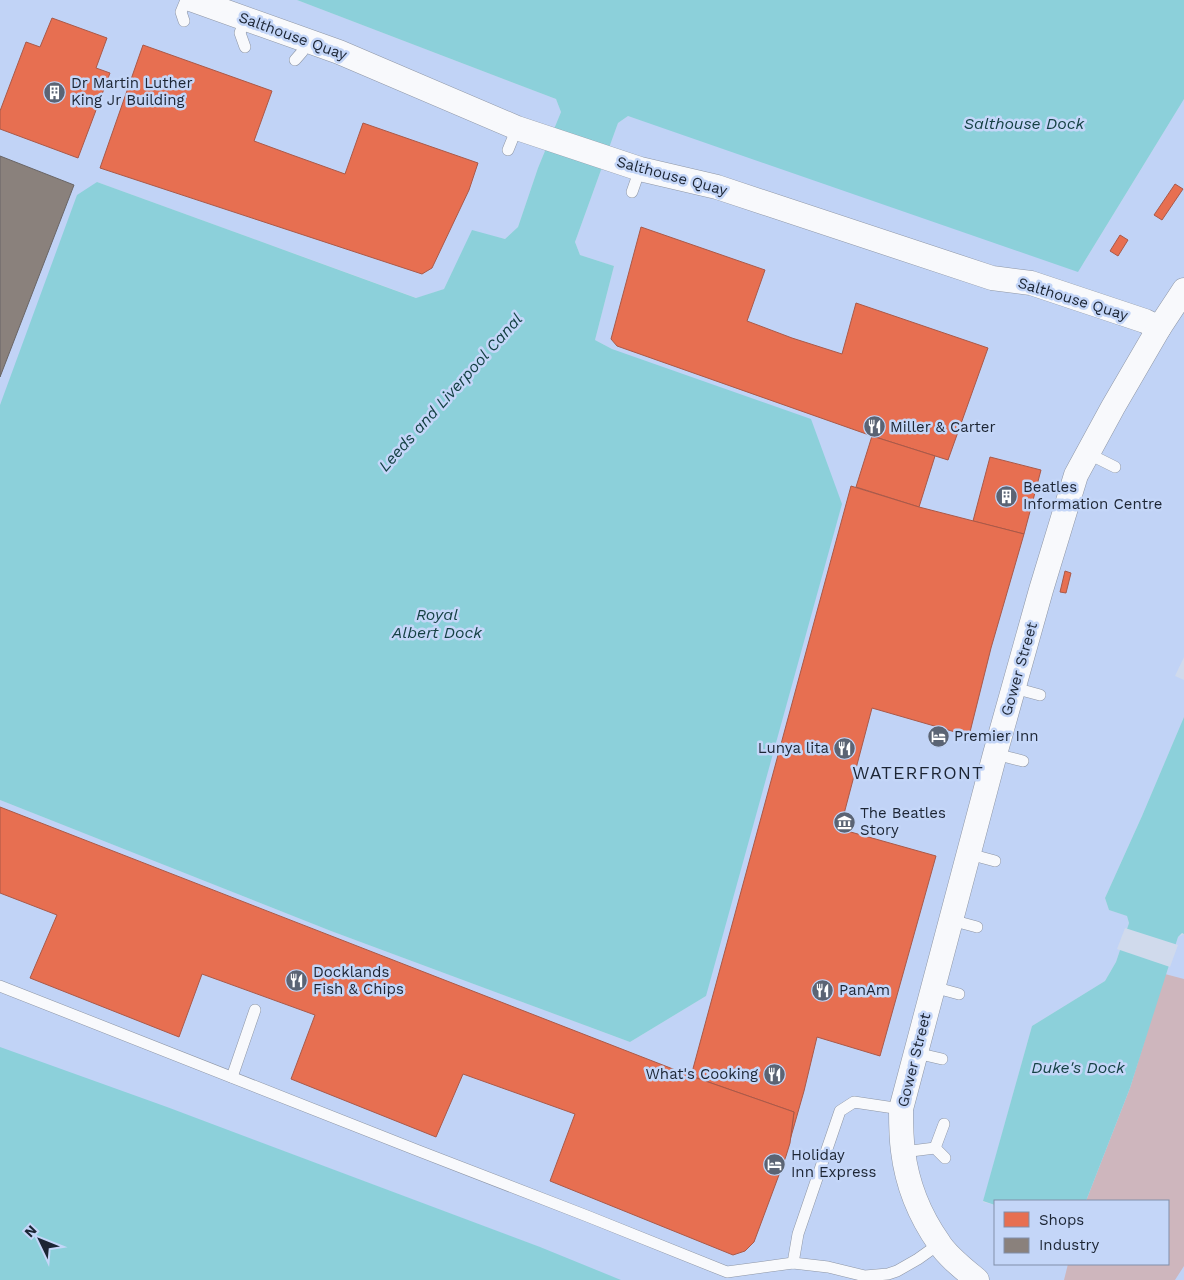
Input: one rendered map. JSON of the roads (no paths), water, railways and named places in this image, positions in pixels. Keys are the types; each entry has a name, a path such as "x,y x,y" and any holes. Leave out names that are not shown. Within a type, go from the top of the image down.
{"street":[{"name":"Salthouse Quay","path":"188,11 238,30 300,50 371,64 527,131 630,166 717,187 992,278 1030,283 1145,321 1159,328"},
{"name":"Gower Street","path":"902,1130 916,1053 951,920 1014,688 1076,475 1112,407 1184,290"},
{"path":"902,1130 907,1170 918,1207 939,1244 977,1280"}],"lane":[{"path":"186,0 181,12 188,11"},
{"path":"238,30 245,47"},
{"path":"508,150 527,131"},
{"path":"630,166 632,192"},
{"path":"1087,454 1116,467"},
{"path":"1014,688 1040,695"},
{"path":"996,754 1023,761"},
{"path":"969,854 995,861"},
{"path":"951,920 977,927"},
{"path":"0,986 727,1272 793,1263 828,1267 865,1276 888,1274 918,1259 939,1244"},
{"path":"933,988 959,994"},
{"path":"232,1077 256,1010"},
{"path":"916,1053 942,1059"},
{"path":"793,1263 798,1234 840,1111 854,1102 935,1148 945,1158"},
{"path":"935,1148 944,1124"}],"water":[{"name":"Royal Albert Dock","path":"297,0 1184,0 1184,99 1078,272 628,116 618,123 575,242 580,255 614,266 595,340 612,349 811,419 842,504 706,996 630,1042 331,931 0,800 0,405 77,195 97,182 416,298 444,289 472,230 505,239 518,227 538,168 561,112 556,99"},
{"name":"Duke's Dock","path":"1184,717 1184,934 1182,933 1178,937 1130,1088 1086,1200 994,1200 994,1205 983,1201 1032,1026 1105,981 1116,962 1129,923 1127,916 1109,910 1105,898"},
{"path":"0,1047 167,1107 540,1247 621,1280 0,1280"}],"place":[{"name":"Dr Martin Luther King Jr Building","path":"55,92"},
{"name":"Miller & Carter","path":"874,427"},
{"name":"Beatles Information Centre","path":"1007,496"},
{"name":"Premier Inn","path":"938,736"},
{"name":"Lunya lita","path":"845,748"},
{"name":"The Beatles Story","path":"844,822"},
{"name":"Docklands Fish & Chips","path":"297,981"},
{"name":"PanAm","path":"823,990"},
{"name":"What's Cooking","path":"774,1074"},
{"name":"Holiday Inn Express","path":"775,1164"}],"district":[{"name":"WATERFRONT","path":"918,773"}],"water label":[{"name":"Salthouse Dock","path":"1024,123"},
{"name":"Leeds and Liverpool Canal","path":"450,392"}]}
